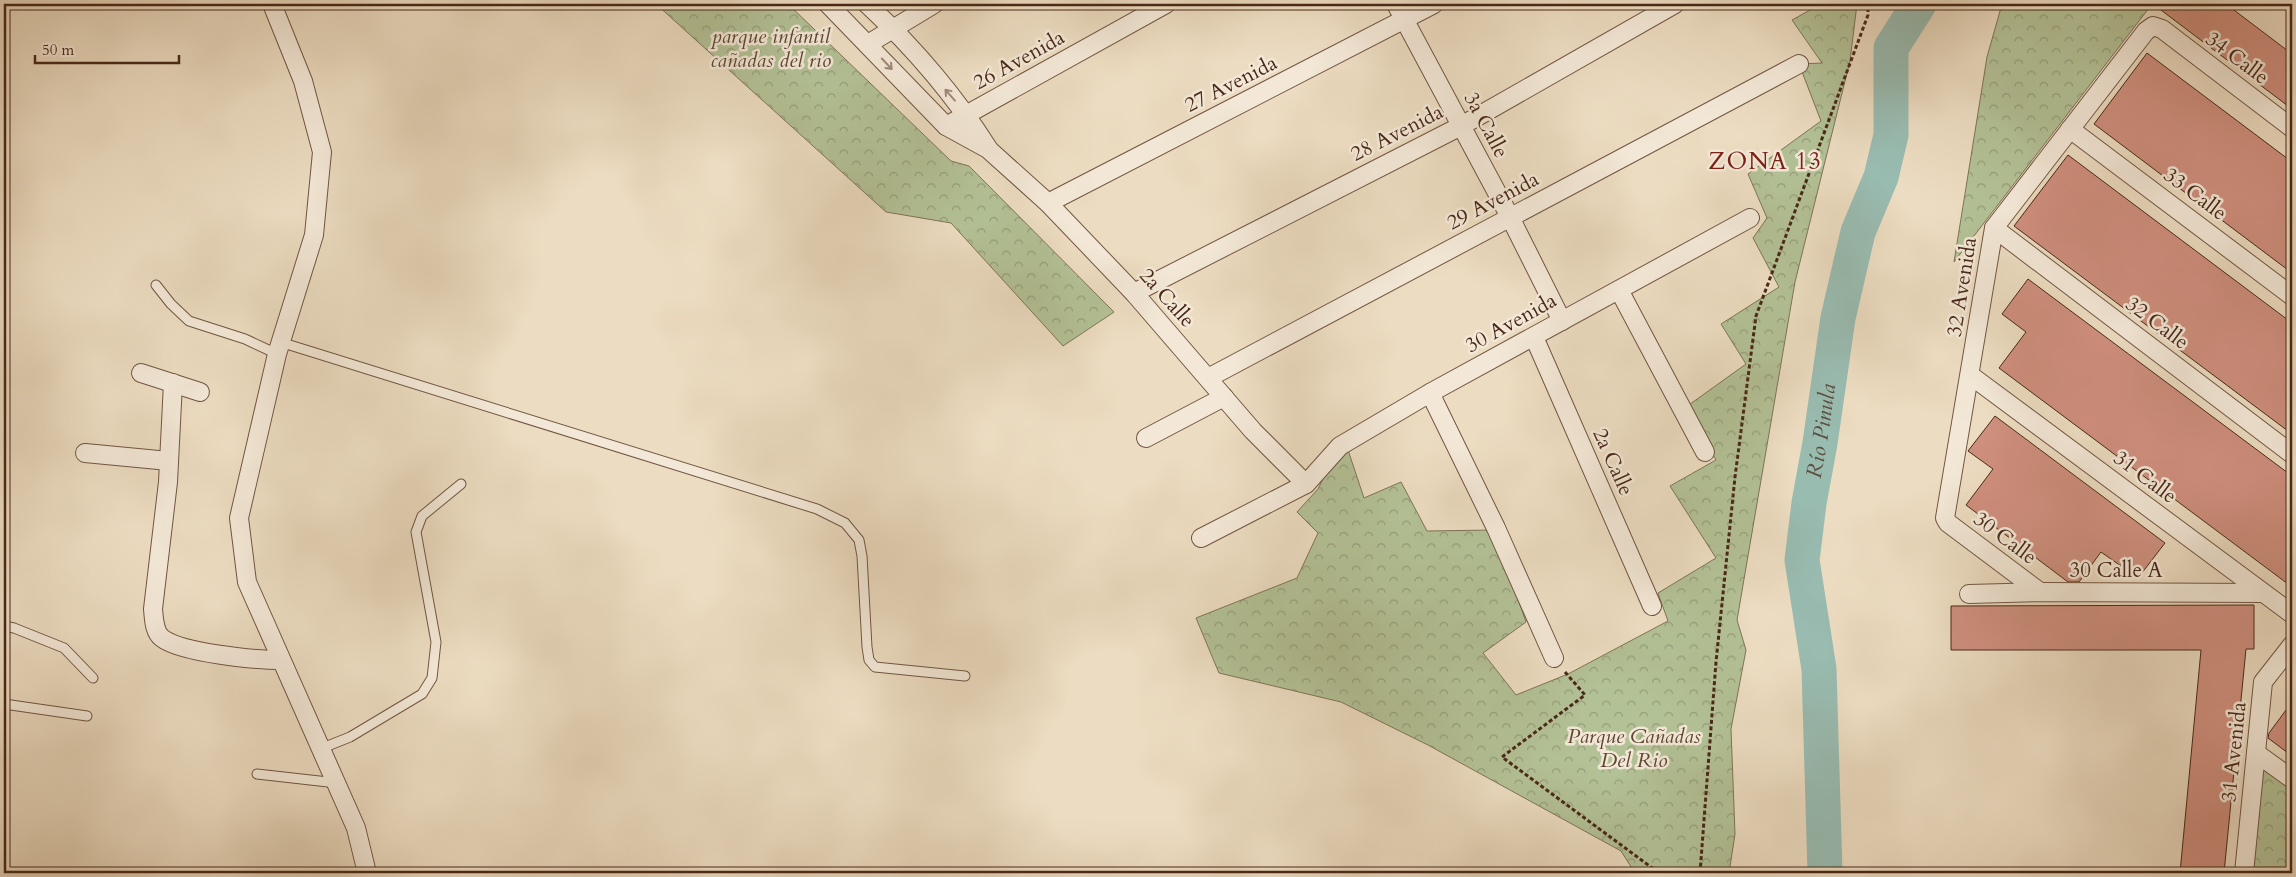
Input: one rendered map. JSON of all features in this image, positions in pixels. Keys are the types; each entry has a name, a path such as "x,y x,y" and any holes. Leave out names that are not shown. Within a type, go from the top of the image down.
{"street":[{"path":"272,4 303,80 322,152 314,235 278,348 239,518 247,582 356,828 367,873"},
{"name":"2a Calle","path":"828,4 946,126 988,149 1048,203 1134,293 1253,431 1306,484"},
{"name":"2a Calle","path":"867,4 892,29 967,115 988,149"},
{"path":"868,44 934,4"},
{"name":"26 Avenida","path":"946,126 1166,4"},
{"name":"3a Calle","path":"1396,4 1510,217 1562,321"},
{"name":"27 Avenida","path":"1048,203 1434,4"},
{"name":"28 Avenida","path":"1134,293 1461,126 1675,4"},
{"name":"34 Calle","path":"2153,26 2162,29 2292,128"},
{"name":"32 Avenida","path":"1945,518 1994,228 2146,31 2153,26"},
{"name":"29 Avenida","path":"1208,378 1799,64"},
{"name":"33 Calle","path":"2070,129 2292,296"},
{"name":"30 Avenida","path":"1306,484 1340,446 1430,393 1750,218"},
{"name":"32 Calle","path":"1994,228 2292,454"},
{"path":"1619,290 1705,452"},
{"name":"2a Calle","path":"1534,337 1652,606"},
{"path":"141,373 200,392"},
{"name":"31 Calle","path":"1970,375 2292,614"},
{"path":"173,383 169,461 153,609 155,626 161,638 179,646 257,660 281,660"},
{"path":"1430,393 1496,528 1554,658"},
{"path":"1146,438 1224,397"},
{"path":"85,453 169,461"},
{"path":"1201,538 1306,484"},
{"name":"30 Calle","path":"1945,518 1948,523 2040,592"},
{"name":"30 Calle A","path":"1969,594 2040,592 2264,593"},
{"name":"31 Avenida","path":"2244,873 2263,682 2292,645"},
{"path":"2256,753 2292,780"}],"lane":[{"path":"156,284 171,304 189,321 817,509 845,523 859,540 862,556 867,648 869,660 875,667 965,676"},
{"path":"320,749 350,737 422,694 432,678 436,642 416,532 422,516 461,484"},
{"path":"4,626 14,628 64,648 92,678"},
{"path":"4,704 87,716"},
{"path":"257,774 337,783"}],"path":[{"path":"1700,873 1716,662 1735,477 1756,316 1868,15 1868,4"},
{"path":"1554,658 1584,695 1502,757 1660,873"}],"green space":[{"name":"parque infantil cañadas del rio","path":"656,4 788,4 951,161 969,166 1114,312 1063,346 951,223 886,212"},
{"name":"Parque Cañadas Del Rio","path":"1821,4 1857,4 1850,61 1795,282 1737,620 1746,650 1731,729 1735,834 1729,873 1635,873 1621,851 1428,745 1341,702 1219,673 1196,618 1297,578 1318,533 1297,512 1318,489 1331,462 1348,450 1364,498 1401,482 1427,531 1494,530 1526,622 1483,653 1516,695 1568,674 1668,621 1658,593 1716,558 1670,486 1716,460 1686,407 1746,364 1721,324 1779,287 1753,238 1767,218 1748,174 1821,121 1799,64 1822,63 1792,20"},
{"path":"2002,4 2152,4 1954,262 1987,57"},
{"path":"2256,753 2292,779 2292,873 2244,873"}],"building":[{"path":"2153,4 2226,4 2292,54 2292,109"},
{"path":"2147,53 2292,162 2292,273 2094,124"},
{"path":"2068,155 2292,323 2292,434 2014,226"},
{"path":"2028,279 2292,476 2292,587 1999,368 2026,332 2002,314"},
{"path":"1995,416 2165,543 2138,578 2101,552 2079,582 2068,582 1966,505 1993,469 1968,451"},
{"path":"2254,605 2254,649 2246,649 2224,873 2180,873 2201,650 1951,650 1951,606"},
{"path":"2292,702 2292,756 2268,738 2269,733"}],"waterway":[{"name":"Río Pinula","path":"1825,873 1819,669 1802,560 1838,318 1858,232 1881,177 1891,135 1891,48 1919,4"}],"district":[{"name":"ZONA 13","path":"1765,161"}]}
